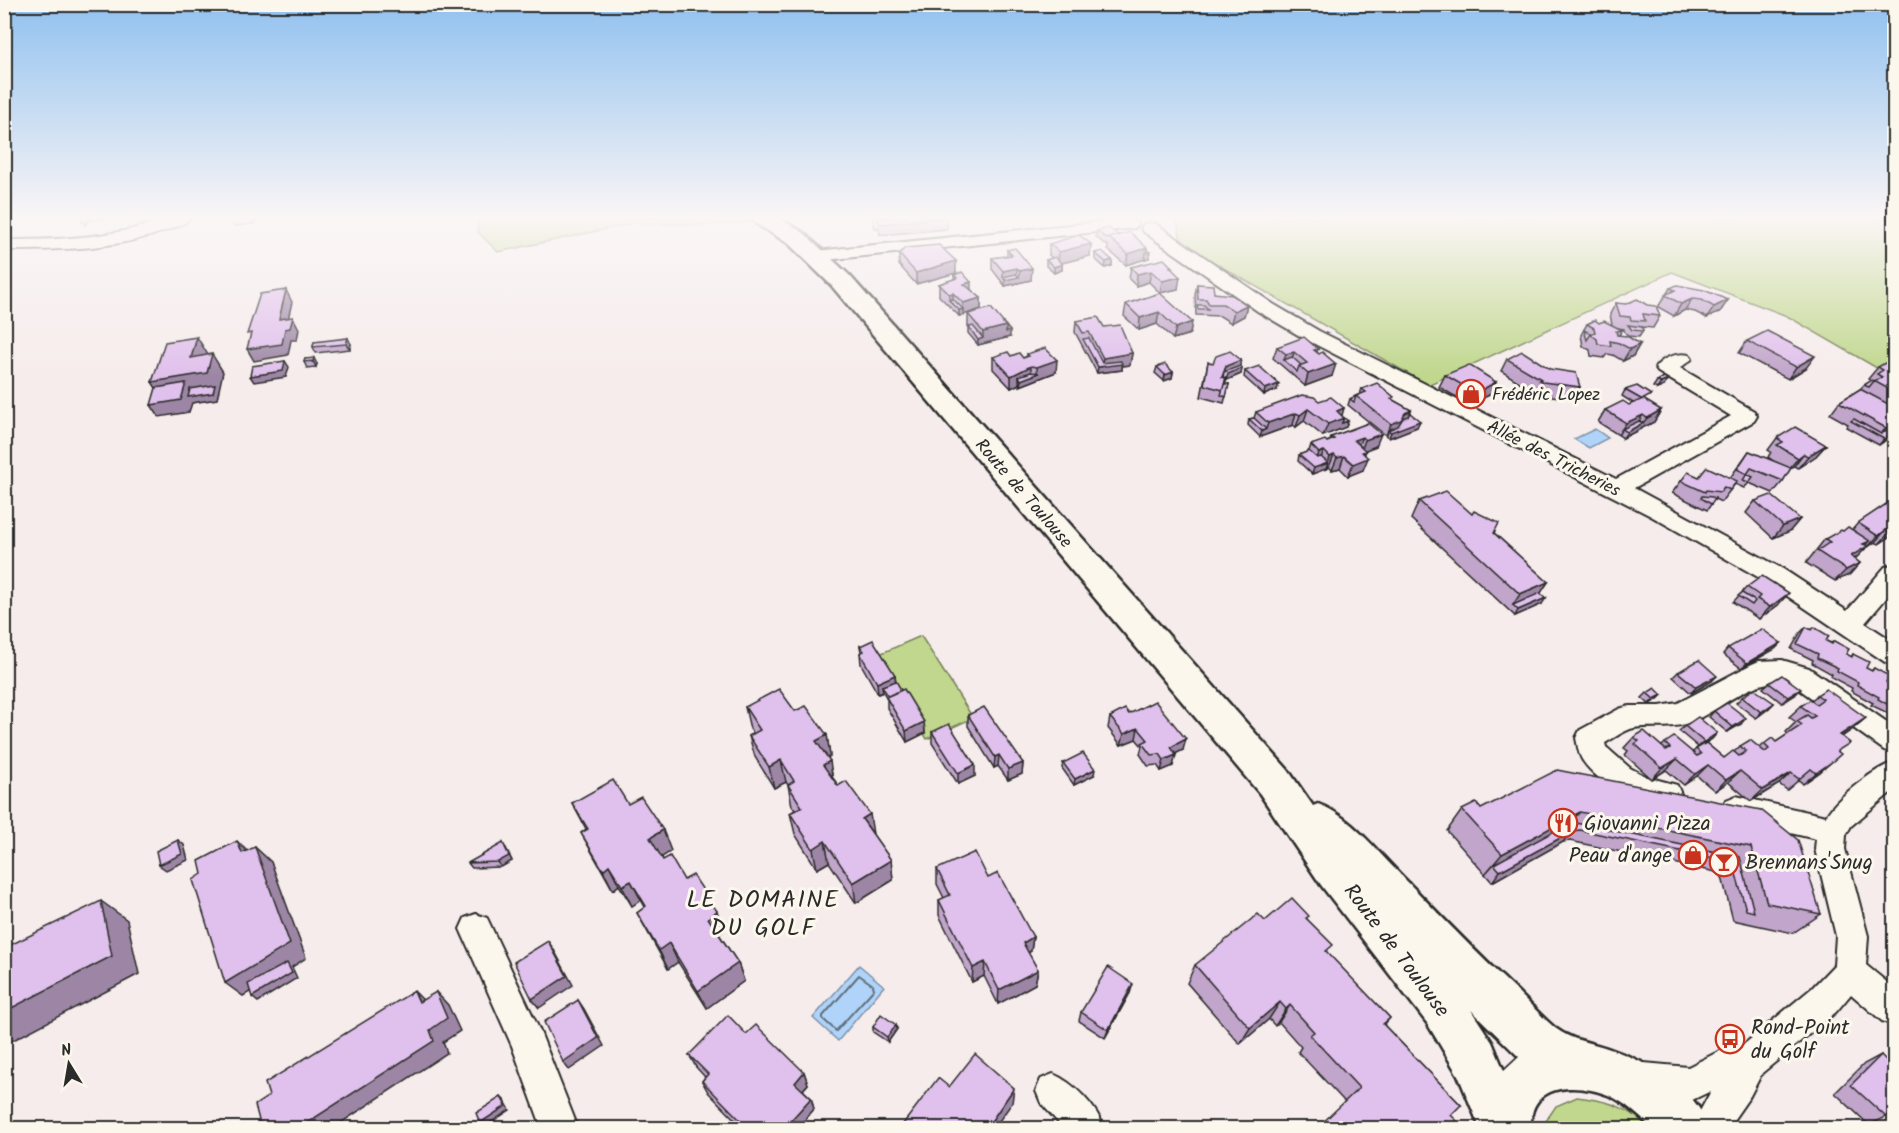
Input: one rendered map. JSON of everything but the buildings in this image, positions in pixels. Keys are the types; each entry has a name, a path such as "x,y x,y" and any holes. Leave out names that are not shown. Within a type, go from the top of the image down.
{"main road":[{"name":"Route de Toulouse","path":"829,271 1274,782 1336,871 1443,1007 1475,1059 1505,1128"},
{"name":"Route de Toulouse","path":"1274,782 1352,853 1471,979 1540,1045 1641,1088 1664,1106 1685,1128"},
{"path":"1505,1128 1509,1109 1518,1090 1532,1076 1551,1067 1594,1069"}],"street":[{"name":"Allée des Tricheries","path":"1212,271 1266,308 1312,335 1619,490 1774,575 1894,655"},
{"path":"1619,490 1624,484 1747,416 1665,368 1682,358"},
{"path":"1850,625 1894,573"},
{"path":"1832,832 1815,825 1642,789 1620,777 1593,753 1590,738 1629,717 1674,716 1759,672 1782,671 1800,676 1894,742"},
{"path":"1716,1128 1717,1113 1738,1084 1750,1061 1824,1000 1850,972 1852,936 1830,849 1832,832 1852,806 1894,774"},
{"path":"477,929 527,1041 560,1128"},
{"path":"1850,972 1894,1009"},
{"path":"1594,1069 1649,1082 1690,1084 1722,1067 1750,1061"},
{"path":"1053,1091 1086,1128"}],"green space":[{"path":"1229,271 1894,271 1894,378 1787,316 1672,272 1428,385"},
{"path":"921,636 973,718 927,739 877,655"},
{"path":"1577,1097 1617,1106 1651,1128 1541,1128 1556,1106"}],"water":[{"path":"1595,429 1608,438 1589,448 1574,439"},
{"path":"859,965 884,986 838,1041 813,1018"}],"place":[{"name":"Frédéric Lopez","path":"1471,394"},
{"name":"Giovanni Pizza","path":"1563,823"},
{"name":"Peau d'ange","path":"1693,855"},
{"name":"Brennans'Snug","path":"1724,862"},
{"name":"Rond-Point du Golf","path":"1730,1039"}],"district":[{"name":"LE DOMAINE DU GOLF","path":"763,913"}]}
